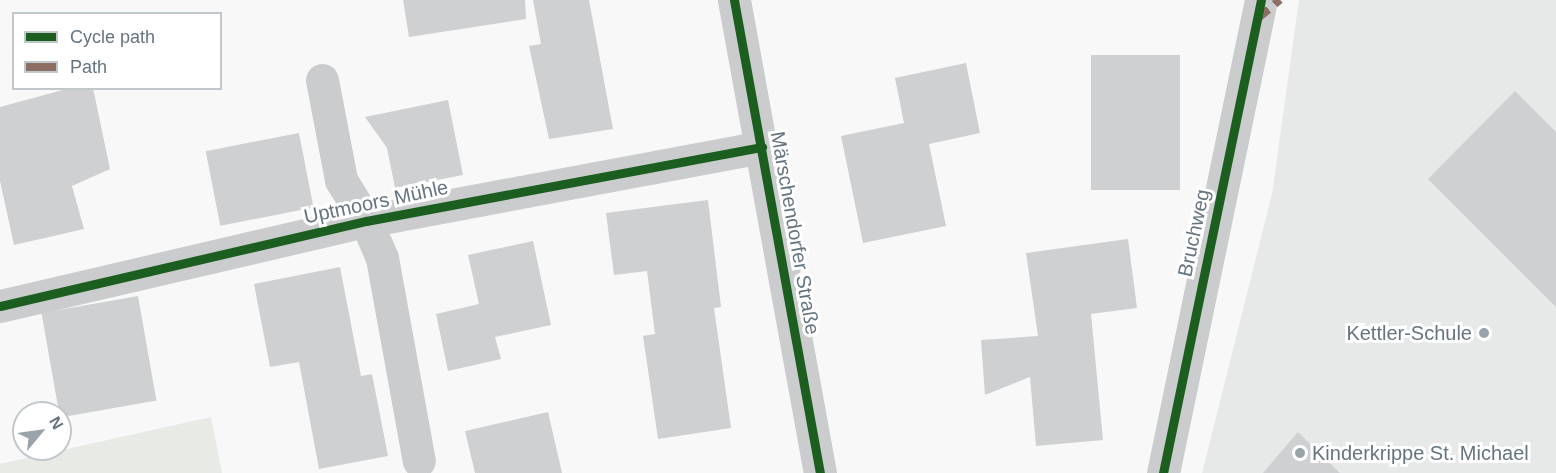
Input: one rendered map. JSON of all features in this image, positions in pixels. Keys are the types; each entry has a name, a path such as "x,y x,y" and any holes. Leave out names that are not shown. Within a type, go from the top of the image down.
{"street":[{"name":"Märschendorfer Straße","path":"734,0 820,473"},
{"name":"Bruchweg","path":"1163,473 1261,0"},
{"name":"Uptmoors Mühle","path":"322,80 341,180 366,221 382,258 419,461"},
{"name":"Uptmoors Mühle","path":"0,306 366,221 762,147"}],"shaded area":[{"name":"Kettler-Schule","path":"1299,0 1556,0 1556,473 1202,473 1272,194"},
{"path":"211,417 222,473 0,473 0,464 13,461 72,461 72,448"}],"building":[{"path":"403,0 525,0 526,19 409,37"},
{"path":"533,0 589,0 613,129 549,139 529,46 541,44"},
{"path":"1091,55 1180,55 1180,190 1091,190"},
{"path":"966,63 980,133 929,144 946,226 863,243 841,136 904,123 895,78"},
{"path":"63,90 93,90 110,169 72,186 84,229 14,245 0,181 0,107"},
{"path":"1515,91 1556,132 1556,307 1428,179"},
{"path":"448,100 463,175 395,188 387,148 365,117"},
{"path":"299,133 314,208 220,226 206,151"},
{"path":"708,200 721,307 714,308 731,428 658,439 643,336 655,334 647,271 614,275 606,213"},
{"path":"1128,239 1137,308 1091,314 1103,440 1036,446 1030,377 985,395 981,340 1038,336 1026,253"},
{"path":"533,241 551,325 495,337 501,359 448,371 436,314 479,304 468,255"},
{"path":"340,267 361,376 372,374 388,456 319,469 299,362 270,367 254,284"},
{"path":"138,296 156,400 72,415 72,401 57,401 41,313"},
{"path":"548,412 562,473 475,473 465,431"},
{"name":"Kinderkrippe St. Michael","path":"1298,432 1340,473 1263,473"}],"marked path":[{"path":"1257,19 1280,0"}],"cycle path":[{"path":"734,0 820,473"},
{"path":"1163,473 1261,0"},
{"path":"0,306 366,221 762,147"}],"place":[{"name":"Kettler-Schule","path":"1484,333"},
{"name":"Kinderkrippe St. Michael","path":"1300,453"}]}
